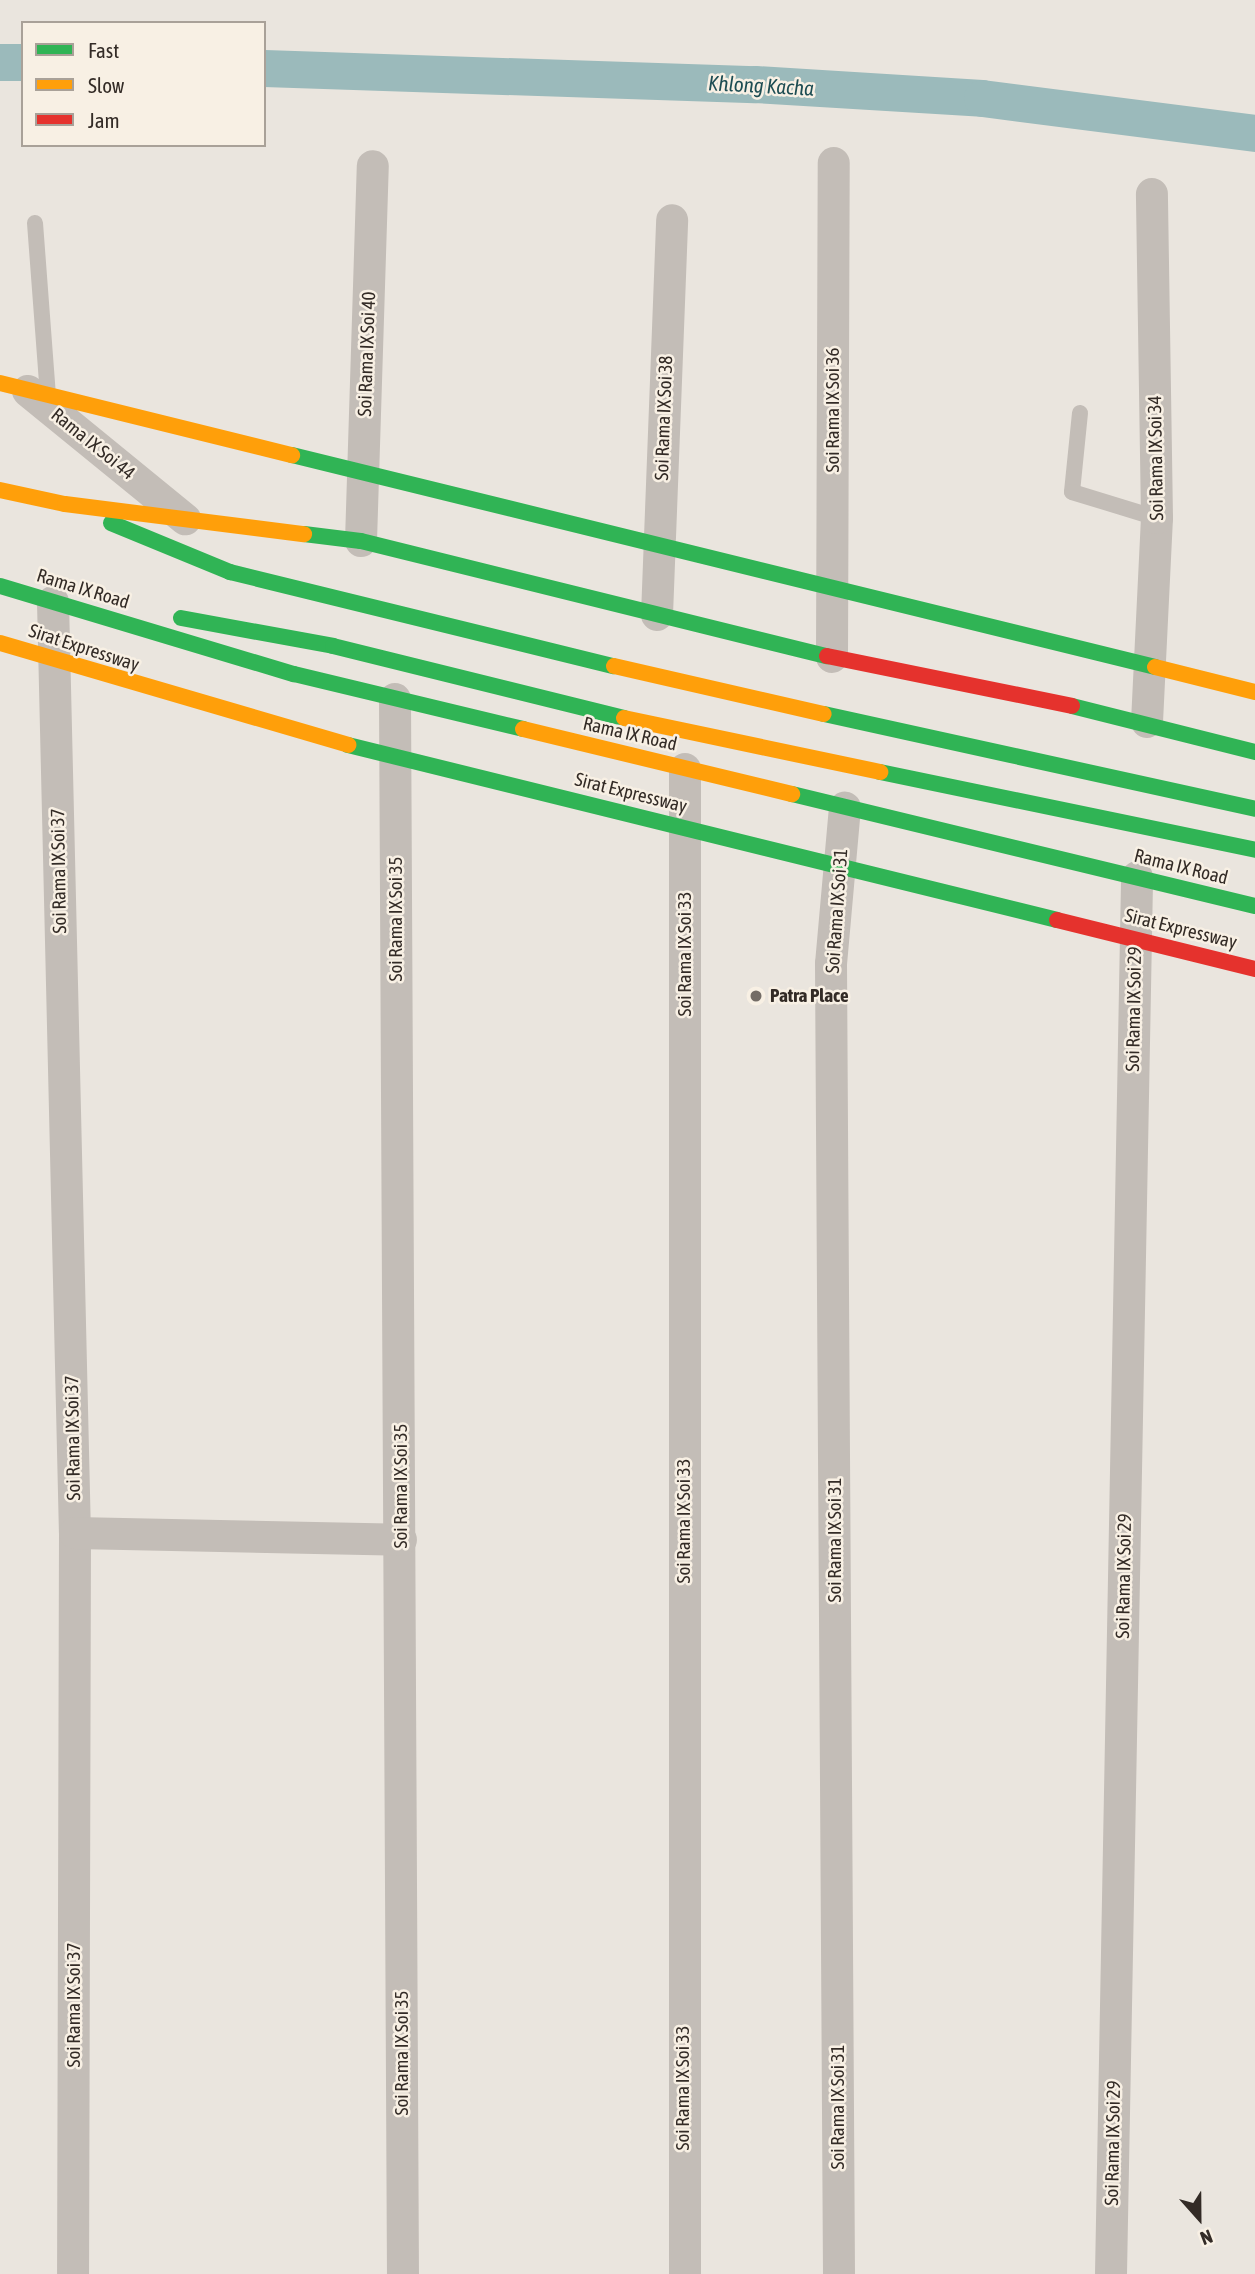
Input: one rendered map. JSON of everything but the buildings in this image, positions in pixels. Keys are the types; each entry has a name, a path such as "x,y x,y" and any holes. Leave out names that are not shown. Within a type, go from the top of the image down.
{"main road":[{"path":"0,383 1255,692"},
{"path":"0,490 65,505 361,541 832,657 1147,722 1255,752"},
{"path":"65,505 230,572 662,678 1255,809"},
{"name":"Rama IX Road","path":"0,585 395,699 1255,906"},
{"name":"Rama IX Road","path":"0,585 333,646 655,726 1255,850"},
{"name":"Sirat Expressway","path":"0,643 334,742 1255,969"}],"street":[{"name":"Soi Rama IX Soi 36","path":"832,657 834,163"},
{"name":"Soi Rama IX Soi 40","path":"361,541 373,166"},
{"name":"Soi Rama IX Soi 34","path":"1147,722 1157,518 1152,194"},
{"name":"Soi Rama IX Soi 38","path":"657,615 671,220"},
{"name":"Rama IX Soi 44","path":"0,368 185,519"},
{"name":"Soi Rama IX Soi 37","path":"53,602 75,1533 74,2274"},
{"name":"Soi Rama IX Soi 35","path":"395,699 403,2274"},
{"name":"Soi Rama IX Soi 33","path":"685,769 685,2274"},
{"name":"Soi Rama IX Soi 31","path":"839,2274 831,964 845,807"},
{"name":"Soi Rama IX Soi 29","path":"1111,2274 1137,877"},
{"path":"75,1533 401,1540"}],"lane":[{"path":"35,223 49,408"},
{"path":"1080,413 1072,492 1157,518"}],"waterway":[{"name":"Khlong Kacha","path":"0,62 21,62"},
{"name":"Khlong Kacha","path":"266,68 755,84 982,98 1255,133"}],"traffic: fast":[{"path":"292,455 1155,667"},
{"path":"111,523 230,572 614,666"},
{"path":"304,534 361,541 827,656"},
{"path":"0,586 294,674 523,729"},
{"path":"181,618 333,646 624,718"},
{"path":"1072,706 1255,752"},
{"path":"824,714 1255,809"},
{"path":"348,745 1057,920"},
{"path":"880,772 1255,850"},
{"path":"792,794 1255,906"}],"traffic: slow":[{"path":"0,383 292,455"},
{"path":"0,490 65,504 304,534"},
{"path":"0,643 348,745"},
{"path":"614,666 824,714"},
{"path":"1155,667 1255,692"},
{"path":"624,718 880,772"},
{"path":"523,729 792,794"}],"traffic: jam":[{"path":"827,656 1072,706"},
{"path":"1057,920 1255,969"}],"place":[{"name":"Patra Place","path":"756,996"}]}
